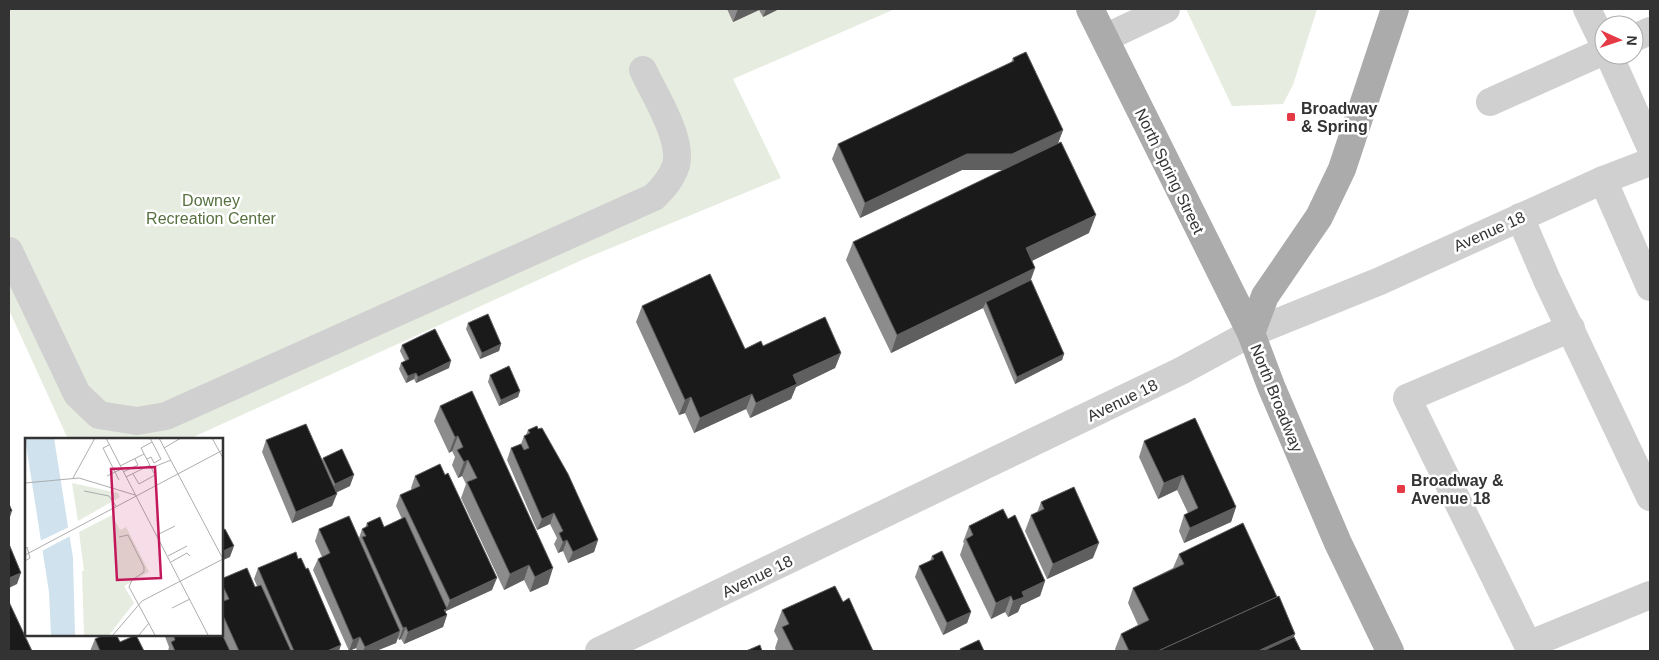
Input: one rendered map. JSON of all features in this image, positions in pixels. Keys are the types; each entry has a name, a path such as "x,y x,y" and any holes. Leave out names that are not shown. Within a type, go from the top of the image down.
{"main road":[{"name":"North Spring Street","path":"1090,9 1251,333"},
{"name":"North Broadway","path":"1390,651 1338,543 1271,386 1251,333 1266,296 1319,217 1342,169 1395,9"}],"street":[{"path":"1105,38 1166,9"},
{"path":"1587,9 1594,23"},
{"path":"1490,102 1594,55"},
{"path":"1614,65 1650,146"},
{"path":"9,251 77,394 99,415 137,421 166,416 654,197 669,181 676,163 676,140 643,70"},
{"name":"Avenue 18","path":"599,651 644,642 1172,375 1251,333 1380,281 1603,180 1650,162"},
{"path":"1603,180 1650,287"},
{"path":"1520,217 1650,497"},
{"path":"1571,328 1408,398 1528,645 1648,604"}],"green space":[{"name":"Downey Recreation Center","path":"9,9 895,9 733,79 781,178 584,259 191,438 68,438 9,310"},
{"path":"1186,9 1317,9 1293,85 1283,104 1232,106"}],"building":[{"path":"1026,52 1063,130 1012,154 967,154 865,203 838,144 1014,61 1013,58"},
{"path":"1061,142 1096,215 1026,248 1035,268 897,335 853,242"},
{"path":"710,274 745,349 761,341 763,346 825,317 841,353 793,375 797,384 756,403 752,394 700,418 691,397 685,400 642,306"},
{"path":"1031,280 1064,354 1017,377 986,302"},
{"path":"488,314 501,344 482,353 468,323"},
{"path":"435,329 451,361 418,377 416,373 408,376 401,363 409,359 402,345"},
{"path":"509,366 520,391 501,400 490,375"},
{"path":"472,391 553,568 535,577 529,565 510,574 467,482 477,478 468,460 464,462 457,450 463,447 458,436 455,437 440,406"},
{"path":"1195,418 1236,507 1190,528 1184,515 1198,508 1183,475 1164,483 1144,441"},
{"path":"306,424 337,494 296,512 266,440"},
{"path":"537,426 538,429 542,428 568,474 598,540 573,552 567,540 563,542 559,533 563,531 554,513 542,519 511,448 521,444 524,450 529,448 524,436 530,433 528,430"},
{"path":"342,449 354,475 335,484 323,458"},
{"path":"440,464 445,475 448,473 497,578 450,600 400,495 420,486 415,476"},
{"path":"1074,487 1099,543 1053,564 1031,515 1044,509 1041,502"},
{"path":"1003,509 1008,519 1015,515 1045,581 1022,592 1024,597 1013,601 1011,596 996,603 966,539 973,535 969,526"},
{"path":"349,516 400,631 365,647 360,637 353,640 318,559 330,553 319,529"},
{"path":"380,517 384,527 405,517 447,609 444,610 447,615 408,632 406,627 403,628 362,537 366,536 362,529 368,526 367,523"},
{"path":"1243,523 1277,597 1158,651 1129,651 1121,634 1149,620 1133,588 1184,564 1179,554"},
{"path":"225,529 234,546 222,552 222,530"},
{"path":"9,544 21,573 9,578"},
{"path":"942,551 971,612 947,623 919,566 934,559 932,556"},
{"path":"296,552 298,559 301,558 306,569 308,568 341,645 327,651 294,651 258,568"},
{"path":"247,568 255,587 261,585 291,651 239,651 222,613 222,602 229,599 222,584 222,579"},
{"path":"835,586 843,602 849,598 873,651 794,651 782,627 789,624 782,610"},
{"path":"1279,596 1295,634 1258,651 1158,651"},
{"path":"9,602 32,651 9,651"},
{"path":"222,634 230,651 175,651 171,642 175,640 173,635"},
{"path":"104,635 116,635 120,642 136,635 144,651 100,651 95,639"},
{"path":"1294,637 1301,651 1263,651"},
{"path":"979,640 984,651 961,651 960,649"},
{"path":"760,645 762,651 746,651"}],"place":[{"name":"Broadway & Spring","path":"1291,117"},
{"name":"Broadway & Avenue 18","path":"1401,489"}]}
